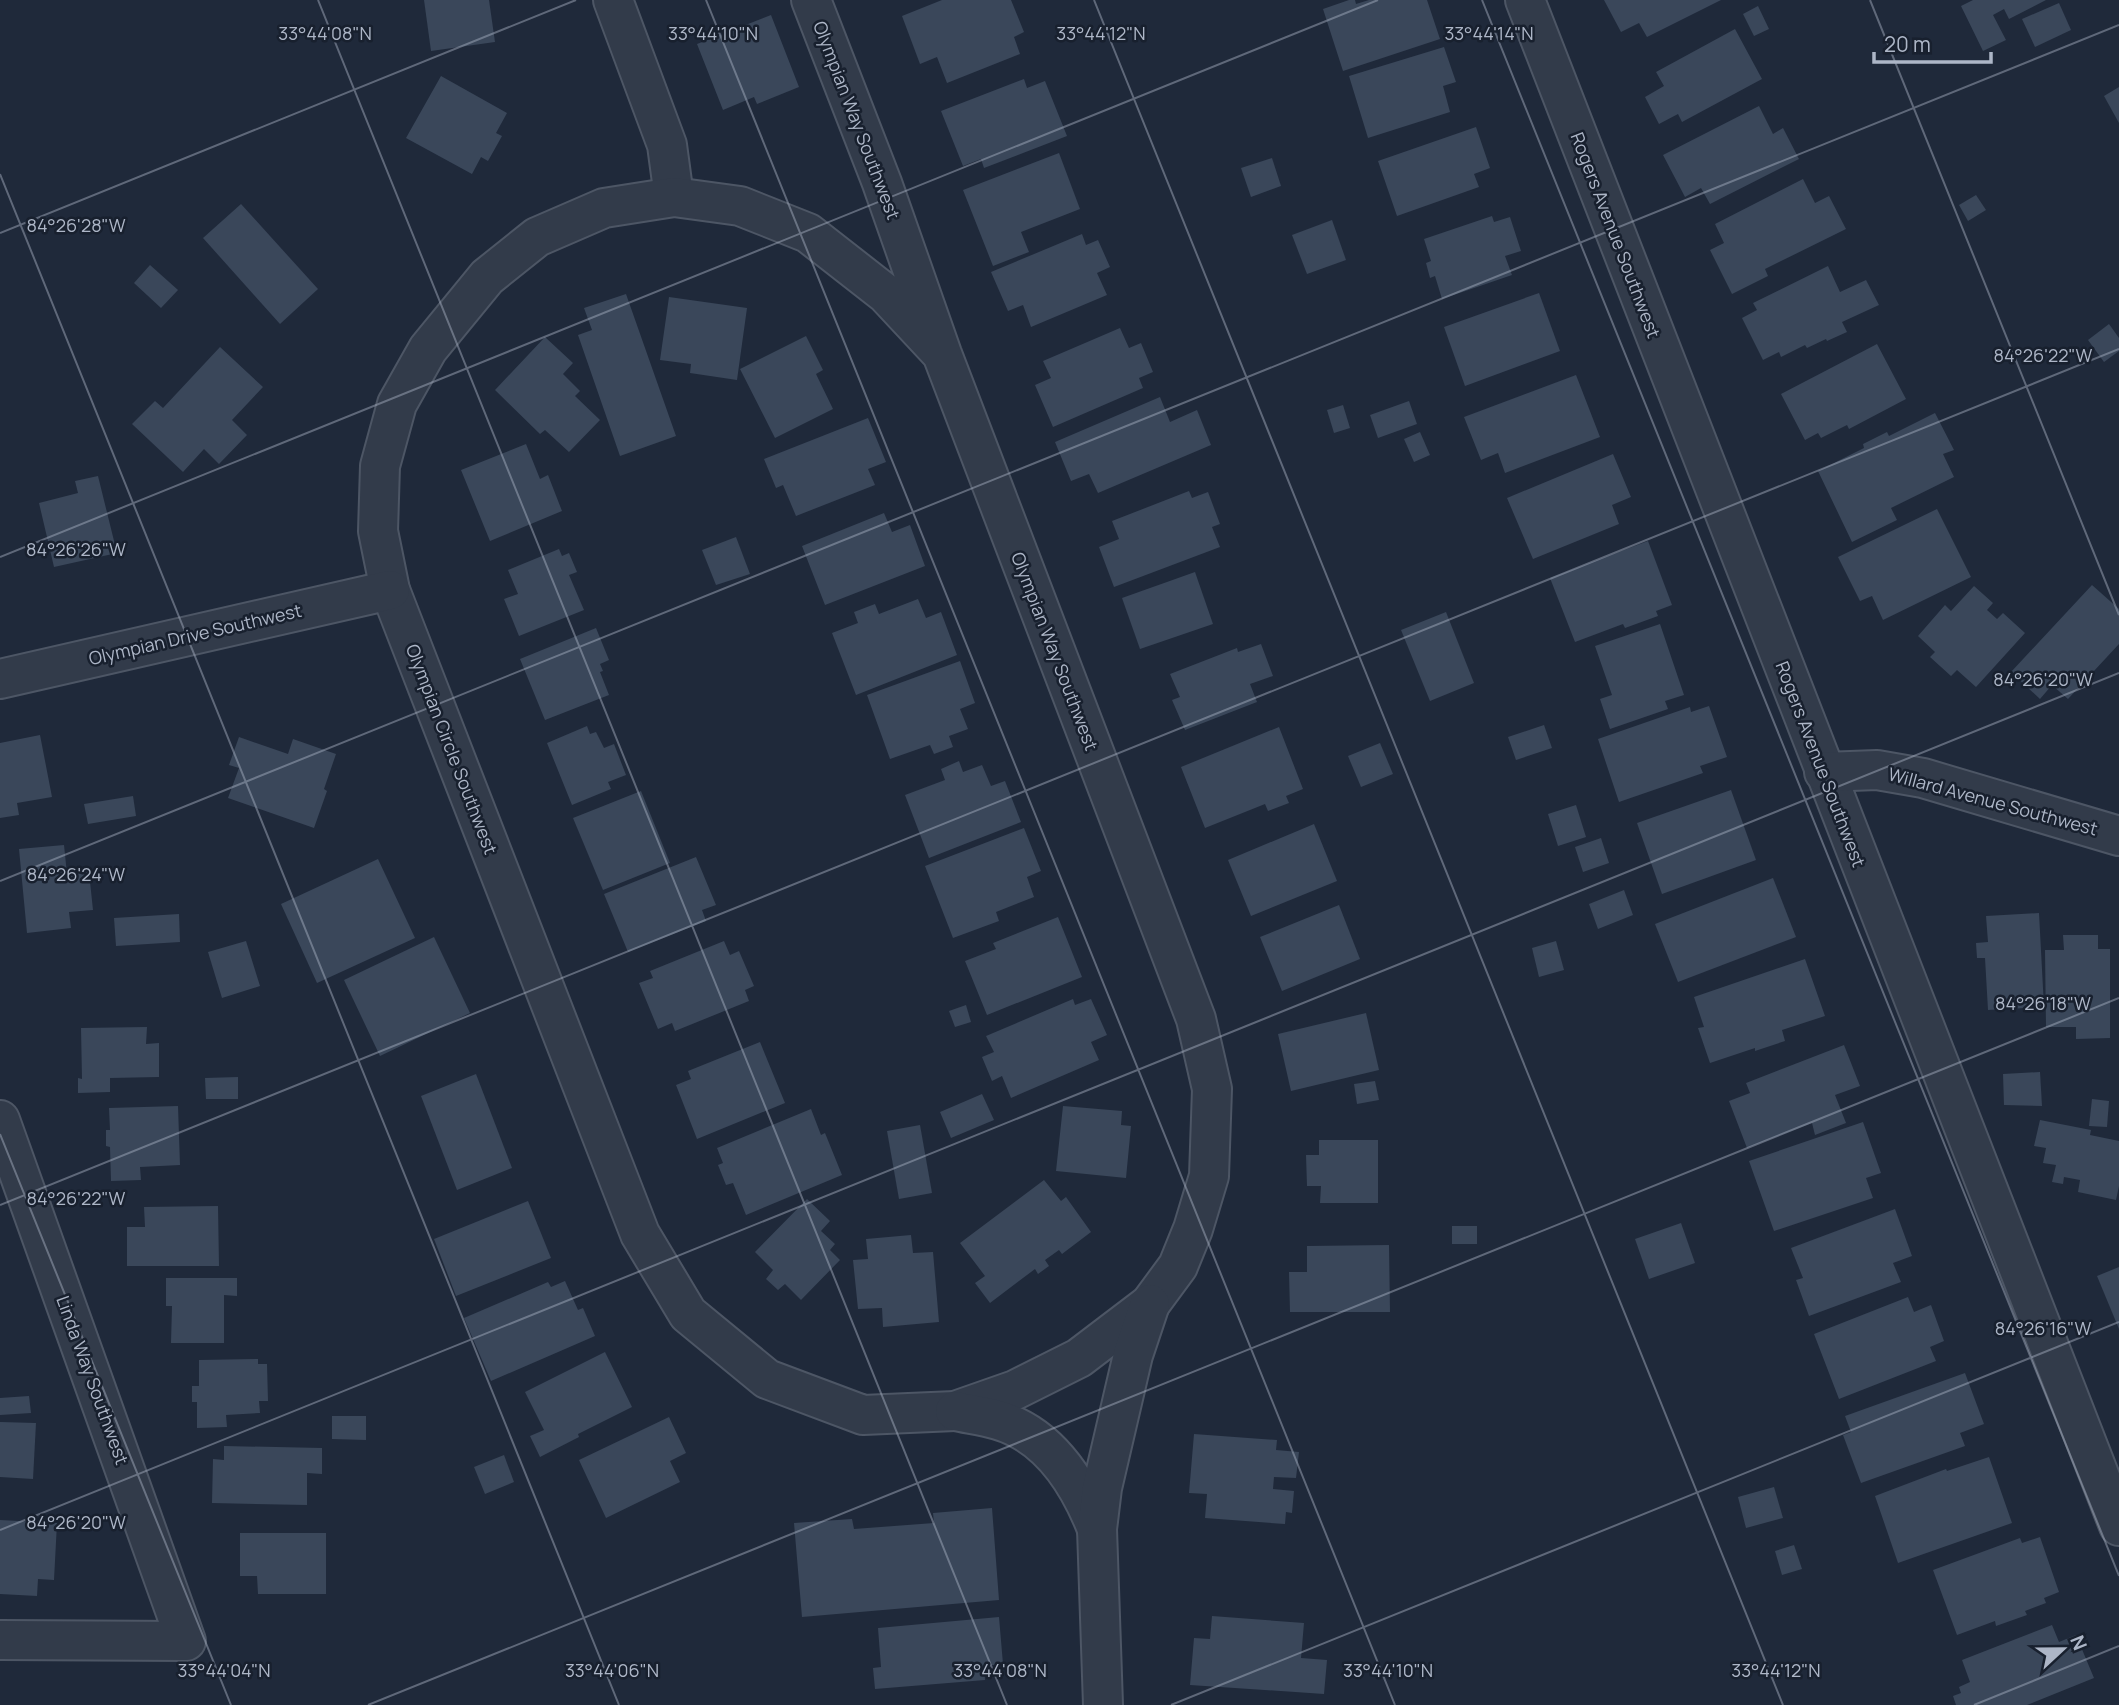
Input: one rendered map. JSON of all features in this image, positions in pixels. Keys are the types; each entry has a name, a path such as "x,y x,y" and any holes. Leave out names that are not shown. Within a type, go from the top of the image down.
{"street":[{"path":"613,0 667,145 674,197"},
{"name":"Olympian Way Southwest","path":"811,0 882,183 942,354 1196,1019 1212,1089 1209,1176 1194,1229 1178,1266 1150,1304 1079,1358"},
{"name":"Rogers Avenue Southwest","path":"1525,0 2119,1526"},
{"name":"Olympian Circle Southwest","path":"942,354 886,295 808,233 740,206 674,197 604,208 537,237 487,277 428,349 397,404 380,466 378,531 390,590 640,1234 688,1314 766,1379 863,1415 955,1411 1015,1390 1079,1358"},
{"name":"Olympian Drive Southwest","path":"0,679 390,590"},
{"name":"Willard Avenue Southwest","path":"1824,772 1877,769 1923,778 2119,836"},
{"name":"Linda Way Southwest","path":"0,1119 186,1641 0,1640"},
{"name":"Olympian Way Southwest","path":"1103,1705 1097,1529 1112,1439 1133,1355 1150,1304"},
{"name":"Olympian Way Southwest","path":"955,1411 1000,1421 1030,1435 1051,1453 1074,1481 1097,1529"}],"building":[{"path":"424,0 489,0 495,42 431,51"},
{"path":"942,0 1011,0 1024,32 1014,37 1020,54 947,83 937,57 920,64 902,16"},
{"path":"1355,0 1356,4 1369,0 1427,0 1440,39 1343,71 1323,9"},
{"path":"1604,0 1721,0 1647,37 1639,23 1621,32"},
{"path":"1973,0 2046,0 2009,19 2004,9 1993,15 2006,40 1983,51 1961,6"},
{"path":"2059,3 2071,30 2035,47 2022,19"},
{"path":"1758,6 1769,29 1754,36 1743,14"},
{"path":"771,15 799,87 757,104 754,97 723,110 697,44"},
{"path":"1735,29 1762,79 1682,122 1678,114 1659,124 1645,97 1664,86 1656,72"},
{"path":"1444,47 1456,82 1443,86 1450,112 1368,138 1349,76"},
{"path":"441,76 507,113 496,133 502,136 488,161 481,157 472,174 406,138"},
{"path":"1024,79 1027,88 1045,81 1067,136 984,168 981,159 963,166 941,111"},
{"path":"2119,87 2119,123 2104,96"},
{"path":"1759,106 1773,134 1783,128 1799,159 1710,204 1701,188 1685,197 1663,155"},
{"path":"1476,127 1490,168 1474,174 1479,187 1397,216 1378,161"},
{"path":"1059,153 1080,209 1021,232 1029,252 993,266 963,190"},
{"path":"1272,158 1281,186 1251,197 1241,168"},
{"path":"1803,179 1815,203 1829,196 1846,229 1765,269 1768,276 1732,294 1710,250 1724,243 1715,224"},
{"path":"1976,195 1986,210 1968,221 1959,205"},
{"path":"241,204 318,289 280,324 203,238"},
{"path":"1492,216 1494,222 1510,217 1521,251 1505,256 1512,275 1442,299 1435,276 1430,278 1426,263 1431,261 1424,239"},
{"path":"1332,220 1346,260 1307,274 1292,235"},
{"path":"1082,234 1086,245 1098,240 1110,267 1097,273 1107,295 1031,327 1023,305 1008,311 991,272"},
{"path":"150,265 178,290 161,308 134,283"},
{"path":"1828,266 1840,292 1866,280 1879,305 1842,322 1847,332 1807,348 1805,345 1781,357 1779,352 1763,360 1742,318 1757,310 1753,303"},
{"path":"1539,293 1560,351 1465,386 1444,327"},
{"path":"626,294 676,436 620,456 578,335 592,330 584,308"},
{"path":"669,297 747,308 737,380 690,373 691,364 660,360"},
{"path":"2109,324 2119,338 2119,351 2104,362 2088,340"},
{"path":"1120,328 1129,348 1141,343 1153,372 1139,378 1143,388 1053,427 1035,385 1051,378 1043,361"},
{"path":"806,336 823,370 816,374 833,409 775,438 740,369"},
{"path":"545,337 573,363 563,374 580,391 575,396 600,420 569,452 545,430 540,434 495,390"},
{"path":"1877,344 1906,399 1849,429 1847,425 1821,438 1818,433 1805,440 1781,394"},
{"path":"220,347 263,387 232,420 247,435 219,464 204,449 183,472 132,424 155,401 163,408"},
{"path":"1576,375 1600,437 1505,473 1498,453 1481,460 1464,417"},
{"path":"1160,397 1170,422 1197,410 1211,445 1098,493 1089,474 1071,481 1055,442"},
{"path":"1409,401 1417,424 1378,438 1370,415"},
{"path":"1343,405 1350,428 1334,433 1327,410"},
{"path":"1935,413 1954,450 1943,454 1954,477 1891,508 1897,520 1852,542 1818,471 1864,448 1863,444 1887,432 1889,436"},
{"path":"868,418 886,462 868,469 875,485 796,516 783,485 776,488 764,459"},
{"path":"1420,432 1430,455 1414,462 1404,439"},
{"path":"526,444 540,479 548,475 562,511 490,541 461,470"},
{"path":"1613,454 1631,497 1612,505 1619,524 1533,559 1507,498"},
{"path":"98,476 117,553 54,567 39,503 78,493 75,481"},
{"path":"1189,491 1192,498 1208,492 1220,524 1212,527 1220,547 1114,587 1099,547 1119,539 1112,521"},
{"path":"1937,509 1971,577 1883,620 1872,596 1860,601 1838,557"},
{"path":"884,513 892,532 910,525 925,566 825,605 802,546"},
{"path":"736,537 750,574 716,585 702,550"},
{"path":"1648,541 1672,605 1656,611 1658,616 1625,628 1623,624 1575,642 1550,578"},
{"path":"559,549 562,556 569,553 577,572 569,575 584,610 519,636 504,599 518,594 508,570"},
{"path":"1195,572 1213,624 1140,649 1122,598"},
{"path":"2092,585 2119,609 2119,644 2068,699 2052,685 2040,699 2011,672"},
{"path":"1974,586 1993,603 1987,610 1997,619 2003,613 2025,633 1976,687 1957,670 1951,676 1930,657 1935,652 1918,636 1945,605 1951,611"},
{"path":"918,599 926,618 941,612 957,655 856,695 832,633 858,623 854,612 875,604 879,614"},
{"path":"1446,612 1474,683 1430,701 1401,630"},
{"path":"1660,624 1684,695 1665,701 1668,709 1610,729 1600,699 1612,695 1595,646"},
{"path":"596,628 609,660 600,664 603,671 600,672 609,695 545,720 520,659"},
{"path":"1261,644 1273,676 1250,684 1257,702 1185,730 1172,700 1180,697 1170,674 1237,648 1238,652"},
{"path":"960,661 975,703 960,709 968,729 949,736 953,747 934,754 930,745 890,759 867,695"},
{"path":"1709,706 1727,757 1700,766 1703,773 1619,802 1598,739 1690,707 1691,712"},
{"path":"1544,725 1552,748 1516,760 1508,737"},
{"path":"587,726 590,734 596,732 604,748 614,744 626,775 608,782 611,789 572,805 547,743"},
{"path":"1279,727 1303,789 1286,796 1289,803 1268,811 1265,804 1205,828 1181,767"},
{"path":"40,735 52,797 17,803 19,815 0,818 0,743"},
{"path":"239,737 288,754 293,739 336,754 314,828 228,798 239,768 229,765"},
{"path":"1380,743 1393,774 1361,787 1348,756"},
{"path":"959,761 963,772 982,765 991,786 1005,781 1021,822 929,858 905,795 945,780 941,769"},
{"path":"1731,790 1756,860 1662,894 1637,823"},
{"path":"641,791 670,863 603,890 573,818"},
{"path":"133,796 136,816 88,824 84,804"},
{"path":"1576,805 1586,837 1558,846 1548,814"},
{"path":"1314,824 1337,881 1251,916 1228,860"},
{"path":"1024,828 1041,871 1027,877 1034,897 996,912 999,921 953,938 925,866"},
{"path":"1601,838 1609,863 1583,872 1575,847"},
{"path":"64,845 67,874 89,872 93,910 69,912 71,928 27,933 19,849"},
{"path":"696,857 716,905 702,910 706,921 628,952 604,894"},
{"path":"378,859 415,938 317,983 281,904"},
{"path":"1773,878 1796,937 1678,982 1655,924"},
{"path":"1624,890 1633,915 1598,929 1589,904"},
{"path":"1339,905 1360,959 1282,991 1260,937"},
{"path":"2039,913 2044,1007 1988,1010 1985,958 1977,958 1976,943 1988,942 1986,916"},
{"path":"179,914 180,942 116,946 114,918"},
{"path":"1058,917 1082,977 987,1015 965,961 996,949 993,943"},
{"path":"2063,935 2098,935 2098,949 2110,949 2110,1038 2076,1039 2076,1027 2046,1027 2045,950 2064,950"},
{"path":"434,937 470,1013 380,1056 344,980"},
{"path":"246,941 260,986 222,998 208,952"},
{"path":"724,941 730,955 739,951 754,986 745,990 749,1001 675,1031 672,1023 658,1029 639,983 653,978 650,971"},
{"path":"1556,941 1564,970 1539,977 1532,948"},
{"path":"1805,959 1825,1016 1782,1030 1785,1041 1710,1063 1698,1028 1704,1027 1694,997"},
{"path":"1073,999 1075,1005 1091,999 1107,1035 1091,1042 1099,1060 1011,1098 1002,1076 992,1081 982,1057 994,1052 986,1036"},
{"path":"966,1005 971,1022 955,1027 949,1011"},
{"path":"1366,1013 1379,1070 1291,1091 1278,1034"},
{"path":"147,1027 146,1044 159,1043 159,1077 110,1078 110,1092 78,1093 78,1078 82,1079 81,1028"},
{"path":"760,1042 785,1103 697,1139 676,1085 691,1079 688,1071"},
{"path":"1844,1045 1860,1086 1835,1095 1846,1123 1815,1135 1812,1123 1747,1148 1729,1101 1750,1093 1746,1083"},
{"path":"2040,1072 2042,1106 2004,1105 2003,1074"},
{"path":"476,1074 512,1168 457,1190 421,1096"},
{"path":"238,1077 238,1099 206,1099 205,1078"},
{"path":"1375,1081 1379,1100 1357,1104 1354,1084"},
{"path":"982,1094 994,1120 951,1138 940,1112"},
{"path":"2092,1099 2109,1101 2107,1127 2089,1126"},
{"path":"178,1106 180,1165 140,1167 141,1180 111,1181 110,1147 106,1146 106,1130 110,1130 109,1108"},
{"path":"1063,1106 1122,1111 1121,1125 1131,1126 1126,1178 1056,1171"},
{"path":"811,1109 821,1135 825,1133 842,1175 746,1215 733,1183 726,1185 718,1165 723,1163 717,1148"},
{"path":"2040,1120 2091,1130 2090,1135 2119,1141 2119,1186 2116,1200 2078,1192 2080,1180 2064,1177 2063,1184 2052,1182 2056,1165 2043,1163 2046,1148 2034,1146"},
{"path":"1863,1122 1881,1173 1866,1178 1873,1198 1774,1231 1749,1161"},
{"path":"920,1125 932,1193 899,1199 887,1131"},
{"path":"1319,1140 1378,1140 1378,1203 1320,1203 1321,1186 1307,1186 1306,1155 1319,1155"},
{"path":"1044,1180 1061,1201 1066,1197 1091,1232 1062,1254 1059,1250 1045,1260 1049,1266 1038,1274 1035,1269 990,1303 975,1283 985,1276 960,1243"},
{"path":"807,1199 830,1221 821,1231 835,1244 830,1250 840,1260 801,1300 785,1284 778,1290 766,1279 773,1270 755,1252"},
{"path":"528,1201 551,1258 456,1296 434,1239"},
{"path":"218,1206 219,1266 127,1266 127,1227 145,1227 144,1207"},
{"path":"1895,1209 1912,1256 1893,1263 1901,1282 1809,1316 1796,1280 1803,1278 1791,1248"},
{"path":"1681,1223 1695,1263 1649,1279 1635,1239"},
{"path":"1452,1226 1477,1226 1477,1244 1452,1244"},
{"path":"911,1235 913,1253 933,1252 939,1322 883,1327 882,1308 858,1309 853,1260 868,1259 866,1239"},
{"path":"1389,1245 1390,1312 1290,1312 1289,1272 1307,1272 1307,1246"},
{"path":"2119,1267 2119,1329 2097,1276"},
{"path":"166,1278 237,1278 237,1296 224,1295 224,1343 171,1343 172,1306 166,1306"},
{"path":"565,1281 578,1310 583,1308 595,1336 491,1381 464,1318 548,1282 551,1287"},
{"path":"1908,1297 1914,1312 1931,1305 1944,1341 1930,1347 1936,1361 1839,1399 1814,1334"},
{"path":"605,1352 632,1407 540,1457 530,1436 544,1430 525,1392"},
{"path":"258,1359 258,1364 267,1364 268,1401 259,1401 260,1413 226,1415 227,1427 197,1428 197,1402 192,1402 192,1386 199,1386 199,1360"},
{"path":"1965,1373 1984,1424 1960,1433 1965,1446 1861,1483 1843,1435 1851,1432 1845,1416"},
{"path":"29,1396 31,1413 0,1415 0,1398"},
{"path":"332,1416 366,1416 366,1440 332,1439"},
{"path":"669,1417 686,1453 670,1461 680,1482 606,1518 579,1460"},
{"path":"0,1422 36,1423 33,1479 0,1477"},
{"path":"1194,1434 1277,1440 1276,1450 1299,1452 1296,1478 1274,1477 1273,1489 1294,1491 1292,1513 1286,1512 1285,1524 1205,1518 1207,1494 1189,1493"},
{"path":"224,1446 322,1448 322,1474 307,1473 307,1505 212,1503 213,1459 224,1460"},
{"path":"504,1455 514,1482 485,1494 474,1467"},
{"path":"1989,1457 2012,1523 1898,1563 1875,1496 1946,1469 1947,1471"},
{"path":"1774,1487 1783,1518 1746,1528 1738,1497"},
{"path":"992,1508 999,1600 802,1617 794,1523 852,1519 854,1529 934,1523 933,1513"},
{"path":"0,1520 57,1523 54,1580 38,1579 37,1596 0,1594"},
{"path":"240,1533 326,1533 326,1594 258,1594 257,1576 240,1576"},
{"path":"2040,1537 2059,1592 2044,1598 2046,1603 2025,1611 2027,1615 1996,1626 1995,1621 1957,1635 1933,1570 2020,1538 2022,1543"},
{"path":"1794,1545 1802,1569 1782,1575 1775,1551"},
{"path":"1212,1616 1304,1623 1301,1658 1327,1660 1324,1694 1190,1685 1194,1638 1210,1639"},
{"path":"999,1617 1003,1664 984,1666 985,1680 875,1689 873,1668 881,1667 878,1628"},
{"path":"2052,1625 2059,1642 2076,1635 2094,1678 2027,1705 1956,1705 1953,1696 1961,1693 1959,1687 1970,1682 1962,1660"}]}
